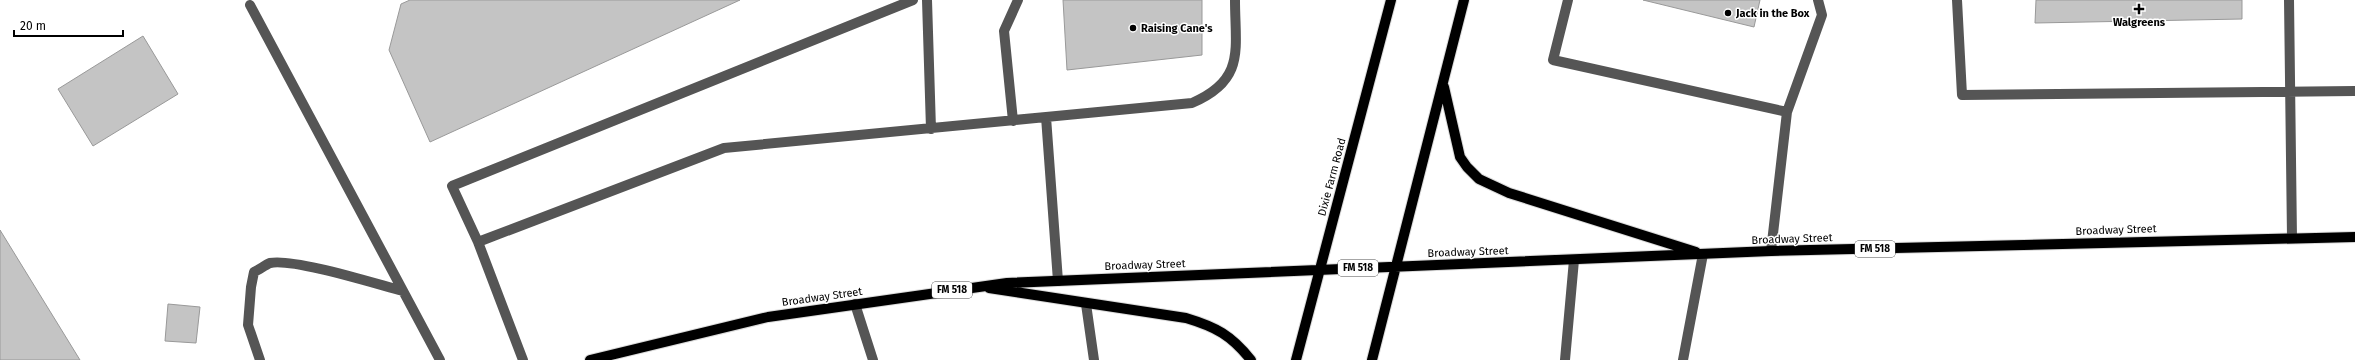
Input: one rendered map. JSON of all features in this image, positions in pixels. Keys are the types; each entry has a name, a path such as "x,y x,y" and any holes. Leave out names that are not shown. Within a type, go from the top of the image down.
{"main road":[{"name":"Dixie Farm Road","path":"1296,360 1391,0"},
{"path":"1372,360 1464,0"},
{"path":"1443,84 1460,157 1467,167 1479,179 1509,193 1703,254"},
{"name":"Broadway Street","path":"590,360 768,317 1007,282 1771,251 2355,236"},
{"path":"977,287 1186,318 1215,327 1237,343 1252,360"}],"lane":[{"path":"523,360 478,242 452,186 913,0"},
{"path":"927,0 931,129"},
{"path":"1013,121 1004,31 1018,0"},
{"path":"478,242 724,148 1192,103 1208,96 1228,79 1236,62 1235,0"},
{"path":"1568,0 1553,60 1787,112"},
{"path":"1771,251 1787,112 1822,15 1818,0"},
{"path":"1957,0 1962,95 2290,93 2355,91"},
{"path":"2289,0 2292,238"},
{"path":"250,5 440,360"},
{"path":"1046,117 1058,281"},
{"path":"1683,360 1703,254"},
{"path":"1566,360 1574,260"},
{"path":"260,360 248,325 251,287 254,272 270,263 291,264 326,271 403,291"},
{"path":"855,304 873,360"},
{"path":"1086,304 1094,360"}],"building":[{"path":"410,0 740,0 430,142 389,50 401,4"},
{"name":"Raising Cane's","path":"1063,0 1202,0 1202,55 1067,70"},
{"name":"Jack in the Box","path":"1643,0 1760,0 1754,27"},
{"name":"Walgreens","path":"2036,0 2242,0 2242,19 2035,23"},
{"path":"143,36 178,94 93,146 58,89"},
{"path":"0,230 80,360 0,360"},
{"path":"168,304 200,307 196,343 165,341"}],"place":[{"name":"Walgreens","path":"2139,9"},
{"name":"Jack in the Box","path":"1728,13"},
{"name":"Raising Cane's","path":"1133,28"}]}
